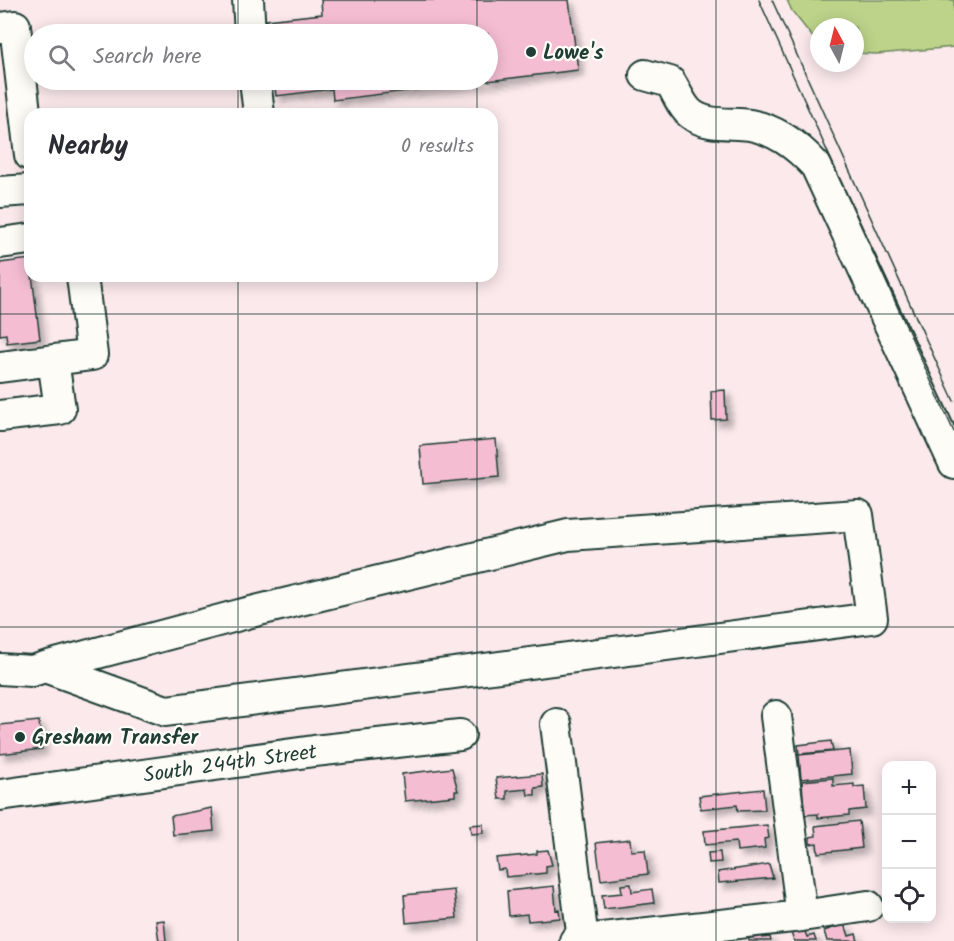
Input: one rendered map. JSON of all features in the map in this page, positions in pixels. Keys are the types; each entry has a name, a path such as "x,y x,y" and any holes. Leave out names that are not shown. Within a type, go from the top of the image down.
{"street":[{"path":"248,0 249,24"},
{"path":"0,28 15,26 24,108"},
{"path":"645,75 670,82 683,106 701,120 750,125 766,130 786,138 816,166 954,463"},
{"path":"256,90 258,108"},
{"path":"0,192 24,190"},
{"path":"0,243 24,240"},
{"path":"0,367 92,355 83,282"},
{"path":"0,416 60,410 53,360"},
{"path":"0,669 32,671 45,667 247,613 568,535 858,515 872,618 166,711 45,667"},
{"path":"776,716 802,916"},
{"path":"556,724 579,940 802,916 868,906"},
{"name":"South 244th Street","path":"0,795 314,752 460,735"}],"green space":[{"path":"787,0 954,0 954,47 864,53 864,18 810,18 810,34 792,11"}],"building":[{"name":"Lowe's","path":"321,0 569,0 578,70 498,80 498,24 267,24 266,20 322,14"},
{"name":"Lowe's","path":"275,90 324,90 276,96"},
{"name":"Lowe's","path":"332,90 415,90 333,100"},
{"path":"24,260 24,282 33,282 40,339 7,343 6,334 0,335 0,263"},
{"path":"725,390 726,419 712,420 711,391"},
{"path":"496,439 499,477 423,484 420,446"},
{"name":"Gresham Transfer","path":"39,721 42,749 0,754 0,725"},
{"path":"831,741 833,751 799,754 798,745"},
{"path":"850,750 852,774 801,779 799,755"},
{"path":"452,768 458,791 455,791 455,796 405,801 402,774"},
{"path":"542,774 543,787 535,788 535,795 528,795 527,789 507,791 507,799 499,799 496,778"},
{"path":"833,778 833,786 854,784 854,787 864,786 866,809 849,811 849,815 818,818 818,814 804,815 802,781"},
{"path":"763,789 765,810 738,811 737,805 701,809 699,796"},
{"path":"212,808 214,831 173,835 171,816"},
{"path":"859,821 862,848 818,853 817,843 810,844 810,837 816,836 815,826"},
{"path":"483,824 483,833 471,834 470,825"},
{"path":"767,825 769,838 764,839 765,848 737,851 736,842 705,845 704,831"},
{"path":"630,839 631,851 645,850 648,874 601,880 596,843"},
{"path":"548,850 552,865 546,866 546,873 506,877 505,869 498,870 496,858 537,854 537,851"},
{"path":"720,852 721,862 709,863 708,853"},
{"path":"769,864 773,878 719,883 718,872"},
{"path":"631,884 632,892 652,889 654,903 604,909 602,895 622,893 621,885"},
{"path":"554,886 556,910 559,909 560,918 528,921 527,914 509,916 507,891"},
{"path":"454,890 457,918 406,923 404,895"},
{"path":"164,920 166,941 159,941 156,921"},
{"path":"845,924 849,936 856,934 858,941 827,941 824,931"},
{"path":"804,929 807,937 814,935 816,941 794,941 791,933"},
{"path":"761,933 763,938 770,937 771,941 749,941 748,937"}],"tram line":[{"path":"759,0 954,432"},
{"path":"772,0 954,401"}],"place":[{"name":"Lowe's","path":"531,52"},
{"name":"Gresham Transfer","path":"20,737"}]}
